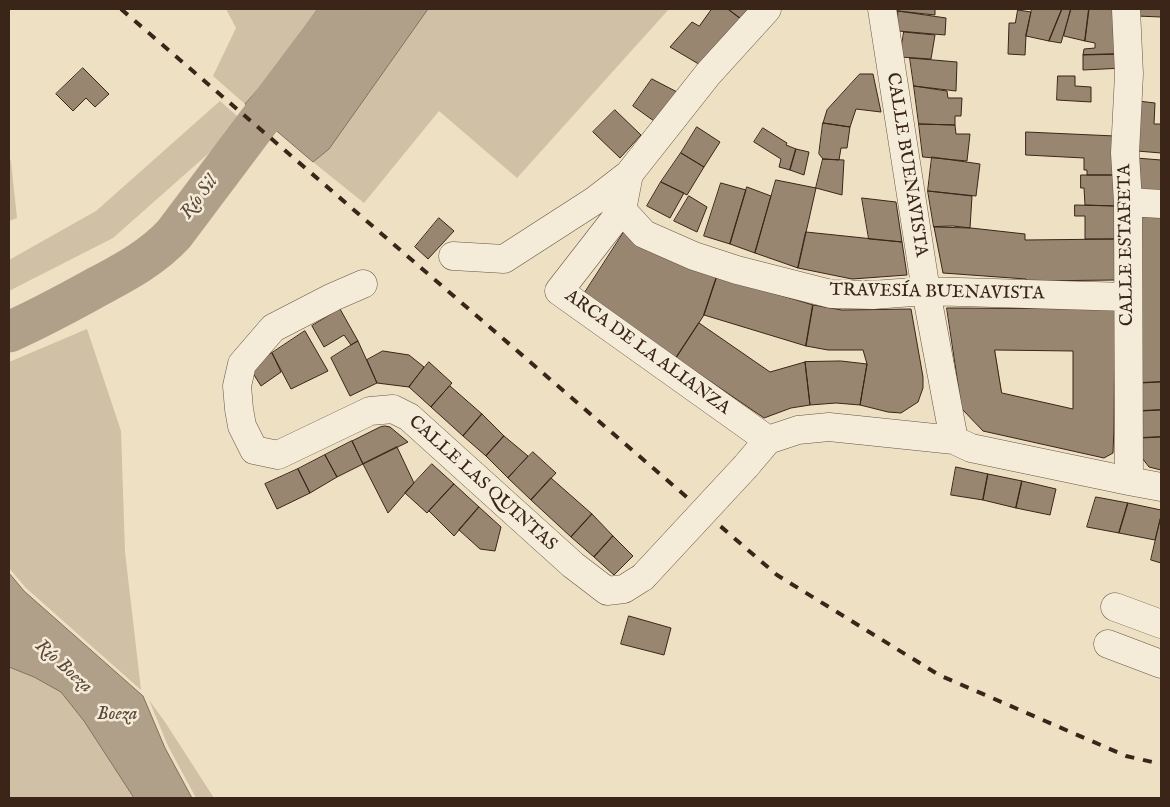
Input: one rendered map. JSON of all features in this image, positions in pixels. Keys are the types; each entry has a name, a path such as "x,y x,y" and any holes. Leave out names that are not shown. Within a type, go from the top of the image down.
{"street":[{"path":"453,256 504,259 594,201 629,174 708,74 767,9"},
{"name":"CALLE BUENAVISTA","path":"882,9 926,291 954,440"},
{"name":"CALLE ESTAFETA","path":"1126,9 1129,74 1125,153 1128,202 1130,482"},
{"path":"622,210 629,174"},
{"path":"1128,202 1161,204"},
{"name":"TRAVESÍA BUENAVISTA","path":"622,210 644,234 694,256 782,282 831,294 873,295 926,291 1128,297"},
{"name":"ARCA DE LA ALIANZA","path":"622,210 559,291 768,440"},
{"name":"CALLE LAS QUINTAS","path":"364,284 333,297 273,328 242,364 237,386 239,410 242,426 254,450 278,455 370,411 394,409 409,417 573,565 607,591 624,589 643,577 768,440"},
{"path":"768,440 798,430 829,427 954,440 971,448 1161,487"},
{"path":"1115,607 1161,624"},
{"path":"1108,644 1161,664"}],"shaded area":[{"path":"226,9 318,9 274,71 245,104 213,76 236,28"},
{"path":"428,9 669,9 517,178 439,111 364,203 313,162 329,149"},
{"path":"220,101 244,122 113,238 9,291 9,260 96,211"},
{"path":"9,157 17,218 9,221"},
{"path":"87,329 121,431 125,552 141,690 26,588 9,568 9,362"},
{"path":"9,667 34,677 61,692 84,721 134,798 9,798"},
{"path":"149,700 214,798 196,798 168,746"}],"water":[{"path":"318,9 428,9 329,149 313,162 245,104 274,71"},
{"name":"Boeza","path":"9,573 24,591 143,696 165,748 192,798 134,798 84,721 61,692 34,677 9,667"}],"building":[{"path":"712,9 728,9 740,18 702,66 670,47 692,22 699,26"},
{"path":"728,9 748,9 740,18"},
{"path":"898,9 935,9 935,15 898,11"},
{"path":"1032,9 1062,9 1049,41 1026,36"},
{"path":"1062,9 1071,9 1061,43 1049,41"},
{"path":"1071,9 1089,9 1085,41 1064,36"},
{"path":"1089,9 1121,9 1123,54 1083,55 1084,49 1095,48 1095,43 1085,41"},
{"path":"1135,9 1161,9 1161,17 1136,16"},
{"path":"1018,10 1031,12 1026,36 1025,55 1008,54 1009,23 1015,23"},
{"path":"898,11 946,18 945,35 898,31"},
{"path":"904,32 935,35 931,59 900,57"},
{"path":"1123,54 1124,68 1083,70 1083,55"},
{"path":"910,58 957,62 956,91 914,86"},
{"path":"83,68 109,94 95,107 86,98 73,111 56,94"},
{"path":"860,74 873,74 881,112 856,109 850,127 823,123 827,110"},
{"path":"1058,76 1075,76 1075,86 1091,87 1091,102 1057,100"},
{"path":"652,79 679,93 654,121 633,106"},
{"path":"914,86 947,91 948,98 962,98 961,116 955,116 955,125 919,124"},
{"path":"1138,101 1155,103 1154,124 1161,124 1161,153 1137,151"},
{"path":"615,110 641,135 620,158 593,132"},
{"path":"823,123 850,127 847,148 841,148 839,160 823,159 819,154"},
{"path":"919,124 955,125 956,134 970,134 967,161 923,157"},
{"path":"697,127 720,142 704,167 681,153"},
{"path":"763,128 787,143 786,145 796,149 790,170 779,167 781,159 754,142"},
{"path":"1026,132 1115,136 1115,175 1087,175 1087,170 1084,170 1084,158 1026,155"},
{"path":"796,149 809,152 804,175 790,170"},
{"path":"681,153 704,167 687,195 661,182"},
{"path":"932,157 980,164 976,196 928,191"},
{"path":"1136,158 1161,160 1161,192 1136,189"},
{"path":"823,159 844,160 842,195 816,188"},
{"path":"1081,175 1115,175 1116,206 1085,205 1084,188 1081,188"},
{"path":"776,180 816,188 798,268 755,253"},
{"path":"661,182 684,193 670,218 647,206"},
{"path":"721,183 746,190 730,244 704,236"},
{"path":"747,187 771,196 755,253 730,244"},
{"path":"928,191 972,196 970,228 934,227"},
{"path":"689,196 707,207 697,232 674,221"},
{"path":"862,198 896,202 902,242 869,239"},
{"path":"1075,205 1116,206 1116,239 1085,239 1085,216 1075,216"},
{"path":"1135,205 1161,206 1161,382 1140,383"},
{"path":"439,218 454,231 428,259 415,247"},
{"path":"953,226 1025,234 1025,240 1116,239 1117,280 1026,281 1026,279 943,273 934,227"},
{"path":"624,232 717,276 704,315 676,358 584,294"},
{"path":"806,232 902,242 907,275 852,279 798,268"},
{"path":"717,276 813,305 806,346 704,315"},
{"path":"813,305 842,310 911,309 923,377 923,388 918,402 901,413 888,412 860,405 867,364 863,350 828,350 806,346"},
{"path":"947,308 1115,309 1113,453 1104,458 983,431 962,409","holes":["995,350 1073,351 1073,409 1002,393"]},
{"path":"340,309 358,341 351,345 344,335 324,347 312,326"},
{"path":"699,323 770,372 805,362 810,405 791,408 764,418 676,358"},
{"path":"305,331 328,371 291,389 272,353"},
{"path":"358,341 377,383 350,396 331,358"},
{"path":"383,351 409,355 424,367 409,387 377,383 367,360"},
{"path":"272,353 281,372 261,386 249,367"},
{"path":"841,361 867,364 860,405 836,403 810,405 805,362"},
{"path":"429,362 452,383 431,407 409,387"},
{"path":"1161,382 1161,410 1141,411 1140,383"},
{"path":"450,386 482,414 463,436 431,407"},
{"path":"1161,410 1161,437 1141,438 1141,411"},
{"path":"482,414 504,436 486,456 463,436"},
{"path":"385,426 390,427 408,442 363,464 352,441"},
{"path":"504,436 528,456 508,478 486,456"},
{"path":"1161,437 1161,470 1149,467 1142,458 1141,438"},
{"path":"352,441 363,464 337,477 325,455"},
{"path":"397,447 414,483 388,513 363,464"},
{"path":"533,452 556,473 531,500 508,478"},
{"path":"325,455 337,477 310,493 298,469"},
{"path":"432,464 454,484 427,513 405,493"},
{"path":"956,467 988,474 983,500 951,495"},
{"path":"298,469 310,493 277,509 265,484"},
{"path":"988,474 1022,481 1016,508 983,500"},
{"path":"551,478 592,514 571,537 531,500"},
{"path":"1022,481 1056,489 1050,515 1016,508"},
{"path":"454,484 479,507 454,536 429,511"},
{"path":"1096,497 1128,503 1119,533 1087,527"},
{"path":"1128,503 1161,510 1155,540 1119,533"},
{"path":"479,507 501,527 495,551 480,549 459,530"},
{"path":"592,514 613,536 594,557 571,537"},
{"path":"1161,516 1161,563 1151,560"},
{"path":"613,536 633,556 614,575 594,557"},
{"path":"629,616 671,628 664,655 621,644"}],"waterway":[{"name":"Río Sil","path":"9,332 126,271 147,258 165,243 174,234 343,9"}],"railway":[{"path":"121,9 777,575 939,675 1126,756 1161,764"}],"water label":[{"name":"Río Boeza","path":"63,667"}]}
